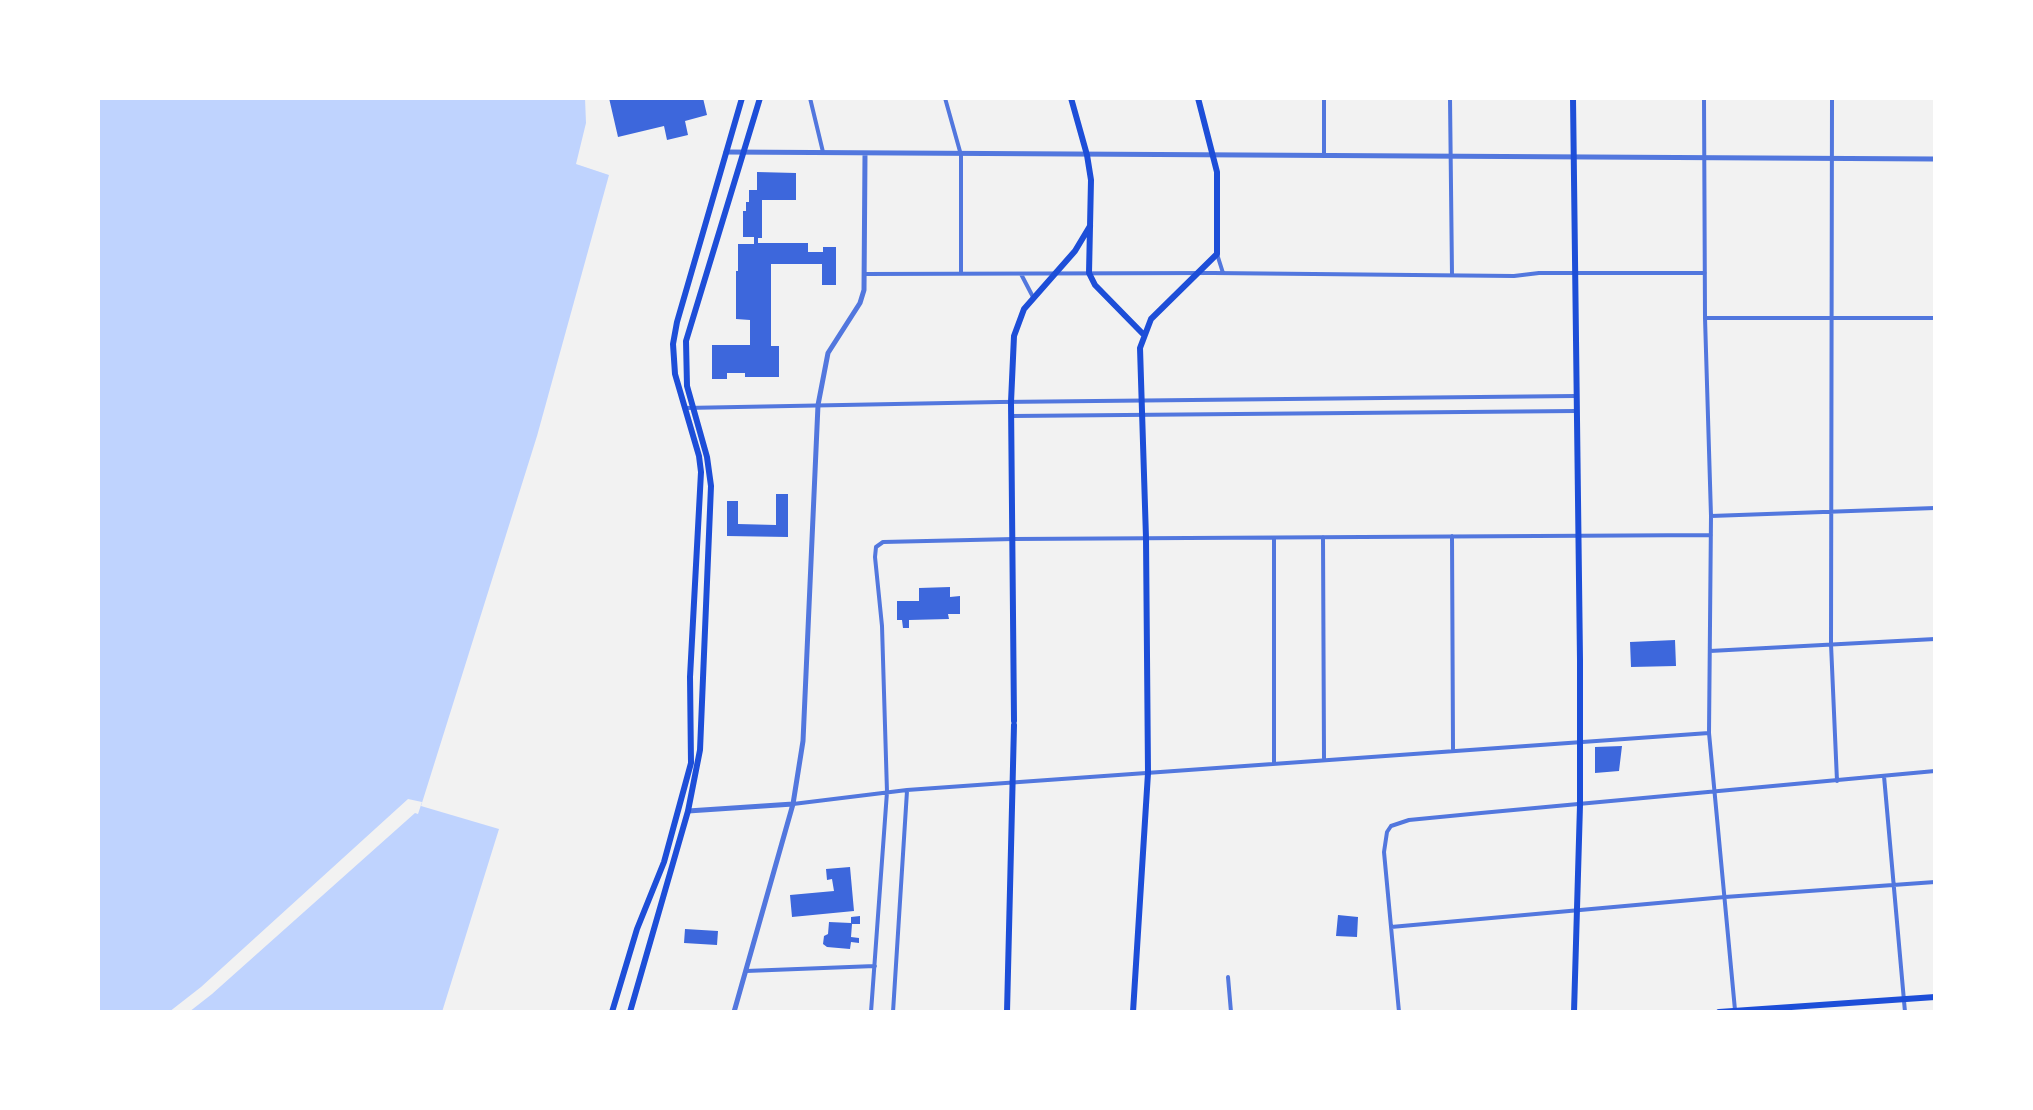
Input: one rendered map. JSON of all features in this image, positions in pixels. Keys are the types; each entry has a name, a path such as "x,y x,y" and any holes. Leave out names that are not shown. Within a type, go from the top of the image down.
{"main road":[{"path":"612,1012 637,929 664,862 691,763 690,677 701,472 675,374 673,344 742,98"},
{"path":"630,1012 688,811 700,750 712,500 707,457 687,386 685,356 689,327 760,98"},
{"path":"1071,98 1091,180 1089,273 1095,285 1143,334"},
{"path":"1133,1012 1148,773 1146,538 1140,348 1151,319 1217,254 1217,172 1198,98"},
{"path":"1573,98 1580,805 1574,1012"},
{"path":"1007,1012 1014,784 1011,402 1014,336 1024,309 1075,251 1090,226"},
{"path":"1719,1012 1935,997"}],"street":[{"path":"810,98 823,155"},
{"path":"945,98 961,155 961,273"},
{"path":"1324,98 1324,156"},
{"path":"1450,98 1452,275"},
{"path":"1704,98 1705,318 1711,516 1709,733 1735,1011"},
{"path":"1832,98 1831,644 1837,781"},
{"path":"726,152 823,155 1935,159"},
{"path":"734,1012 793,804 803,741 818,405 828,353 860,303 865,274 865,155"},
{"path":"1217,254 1223,273"},
{"path":"865,274 1705,273"},
{"path":"1021,274 1034,298"},
{"path":"1705,318 1935,318"},
{"path":"685,408 1575,396"},
{"path":"1430,398 1430,412"},
{"path":"1012,416 1576,411"},
{"path":"1711,516 1935,508"},
{"path":"871,1012 887,792 882,626 876,547 883,542 1711,535"},
{"path":"1452,536 1453,749"},
{"path":"1323,537 1324,758"},
{"path":"1274,538 1274,762"},
{"path":"1709,651 1935,639"},
{"path":"680,810 793,804 907,790 1324,758 1709,733"},
{"path":"1399,1012 1384,852 1391,826 1409,820 1935,771"},
{"path":"1884,776 1905,1012"},
{"path":"893,1012 907,790"},
{"path":"1391,927 1935,882"},
{"path":"746,971 875,966"},
{"path":"1228,977 1231,1012"}],"water":[{"path":"98,98 585,98 586,123 576,164 609,175 537,436 421,806 499,829 442,1012 98,1012"}],"pier":[{"path":"408,799 422,802 418,814 415,813 212,994 189,1012 169,1012 201,987"}],"building":[{"path":"609,98 703,98 707,115 685,121 688,135 667,140 664,126 618,137"},
{"path":"757,172 796,173 796,200 762,200 762,238 758,238 758,243 808,243 808,252 823,252 823,247 836,247 836,285 822,285 822,264 771,264 771,346 779,346 779,377 745,377 745,373 727,373 727,379 712,379 712,345 750,345 750,320 736,319 736,271 738,244 754,244 754,237 743,237 743,211 746,211 746,202 749,202 749,190 757,190"},
{"path":"776,494 788,494 788,537 727,536 727,501 738,501 738,524 776,525"},
{"path":"950,587 950,597 960,596 960,614 948,614 949,619 909,620 909,628 903,628 902,620 897,620 897,601 919,601 919,588"},
{"path":"1675,640 1676,666 1631,667 1630,642"},
{"path":"1622,746 1619,771 1595,773 1595,747"},
{"path":"850,867 854,911 792,917 790,895 834,891 832,879 827,880 826,869"},
{"path":"1338,915 1358,917 1357,937 1336,936"},
{"path":"860,916 860,924 852,924 851,937 859,938 859,943 851,942 850,949 823,944 829,922 851,923 851,917"},
{"path":"685,929 718,931 717,945 684,943"}]}
